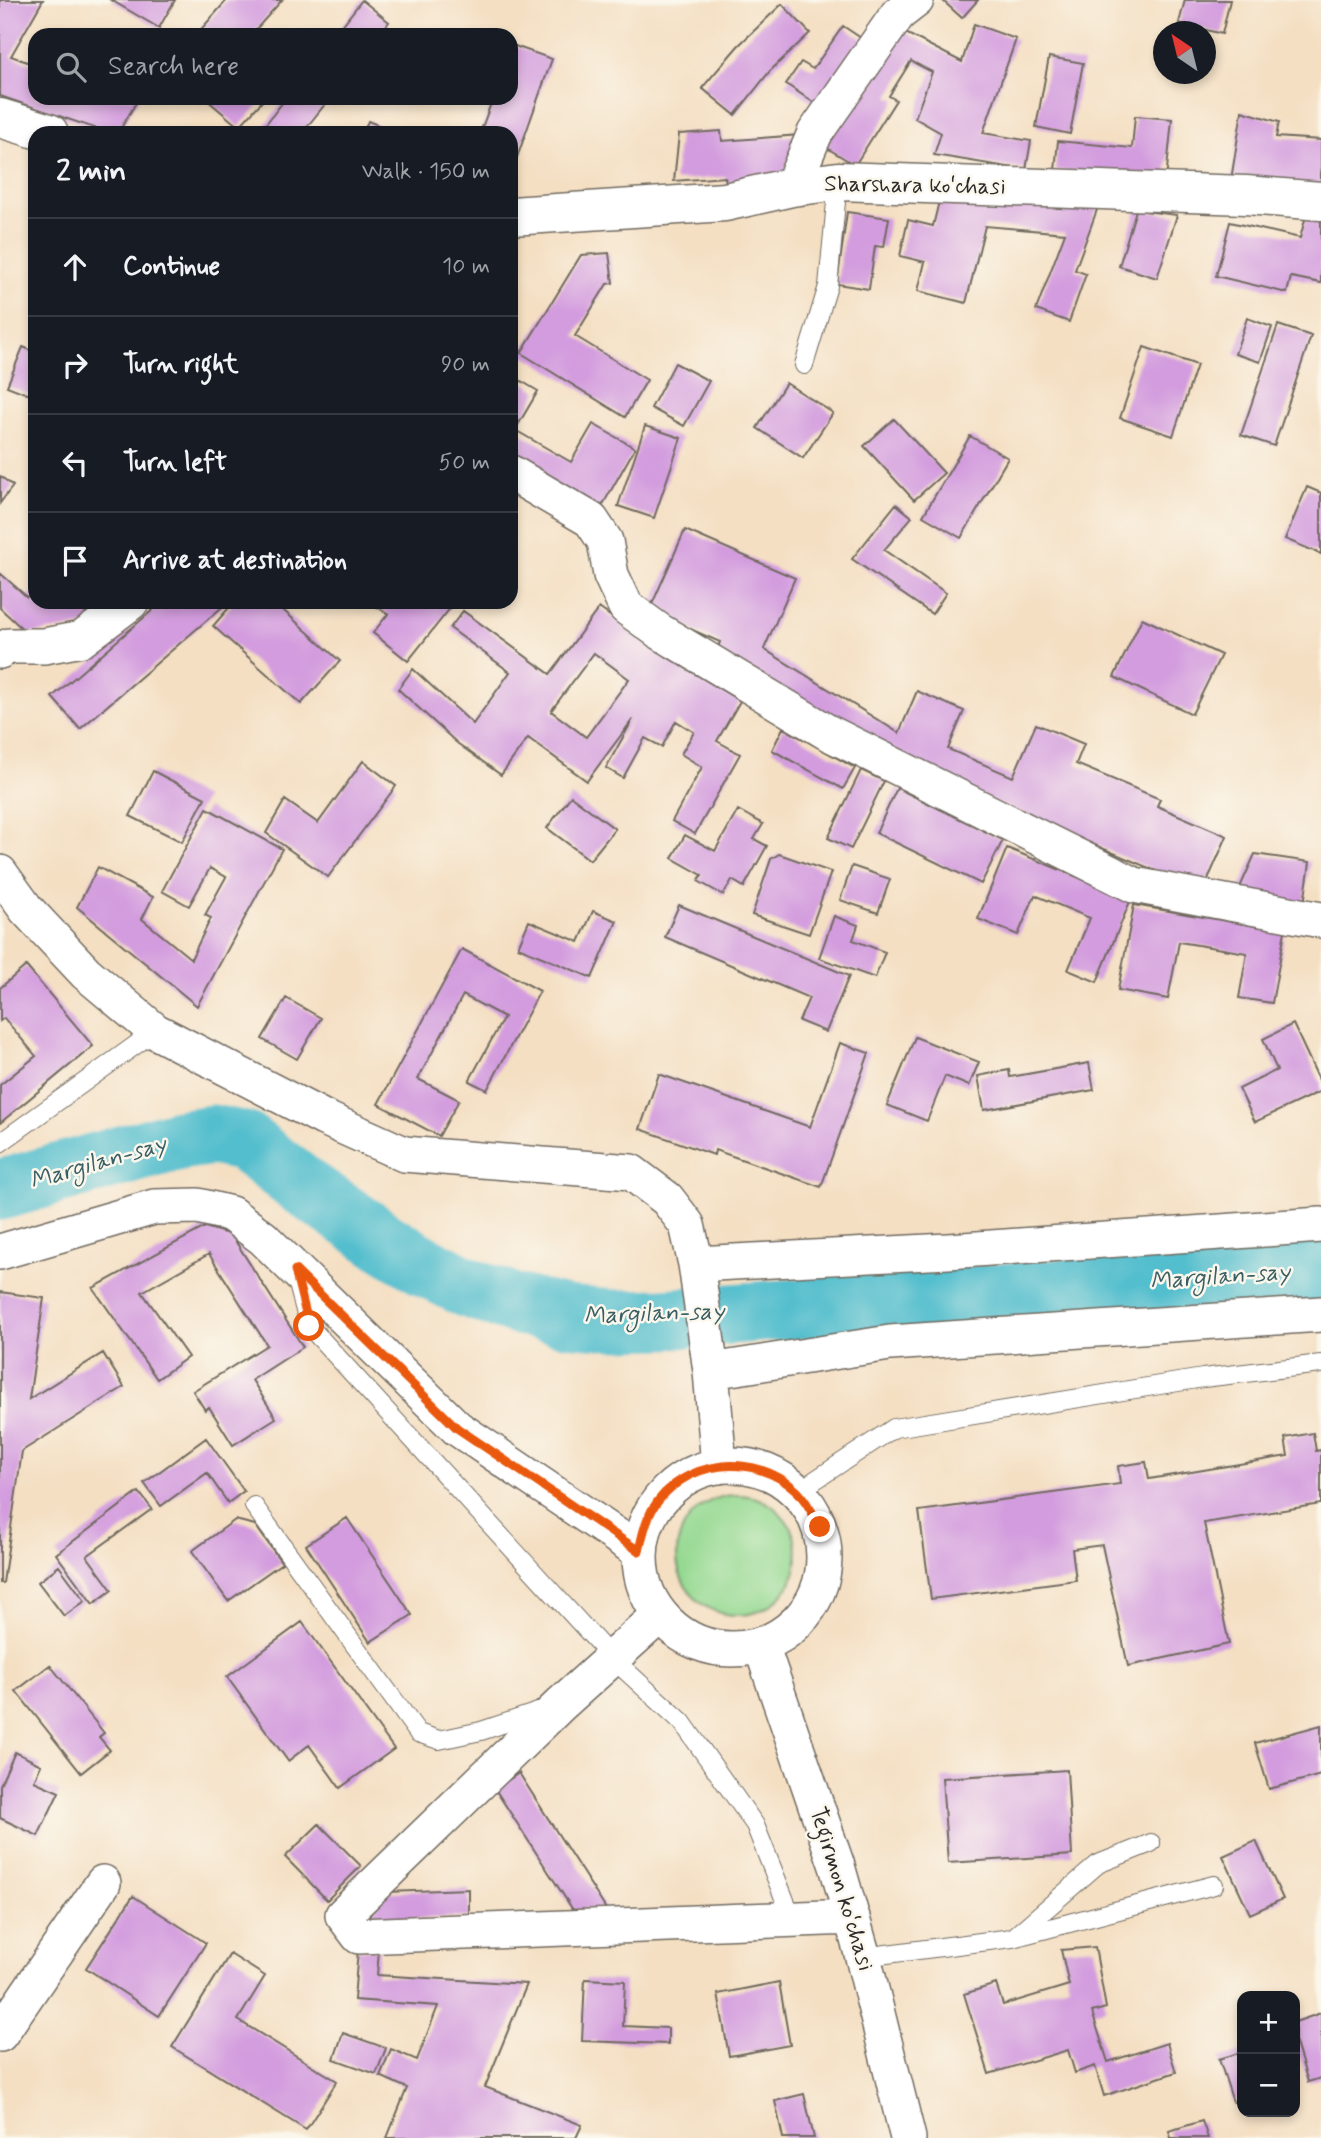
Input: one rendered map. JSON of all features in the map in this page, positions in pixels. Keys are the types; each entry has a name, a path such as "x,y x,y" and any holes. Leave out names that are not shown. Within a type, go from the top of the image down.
{"street":[{"path":"792,187 815,133 898,14 916,0"},
{"path":"0,118 28,127"},
{"name":"Sharshara koʻchasi","path":"518,216 725,202 792,187 838,181 1246,195 1321,201"},
{"path":"518,477 591,520 605,541 611,575 626,607 659,631 827,732 1134,886 1321,920"},
{"path":"3,644 44,646 82,639 122,609"},
{"path":"0,873 26,909 86,972 155,1031 324,1118 404,1154 631,1172 667,1199 687,1225 696,1264 711,1371 719,1466"},
{"path":"0,1252 154,1207 198,1206 230,1213 263,1238 457,1428 639,1551"},
{"path":"696,1264 948,1251 1321,1225"},
{"path":"711,1371 890,1343 1321,1314"},
{"path":"740,1465 761,1469 781,1478 797,1492 811,1508 820,1527 824,1547 823,1568 809,1607 796,1623 779,1636 761,1645 742,1649 705,1646 673,1629 660,1615 643,1585 639,1551 643,1531 664,1494 699,1471 740,1465"},
{"path":"660,1615 561,1704 343,1915 359,1936 852,1917"},
{"name":"Tegirmon koʻchasi","path":"761,1645 852,1917 908,2138"},
{"path":"0,2034 103,1883"}],"lane":[{"path":"804,365 828,286 838,181"},
{"path":"0,1143 155,1031"},
{"path":"295,1270 309,1326 613,1659 682,1722 755,1825 792,1918"},
{"path":"797,1492 894,1428 1203,1378 1321,1364"},
{"path":"254,1506 418,1733 439,1740 481,1731 561,1704"},
{"path":"1012,1938 1098,1864 1151,1843"},
{"path":"863,1957 1012,1938 1214,1885"}],"green space":[{"path":"737,1495 760,1500 779,1513 792,1532 797,1555 792,1578 779,1597 760,1610 737,1615 714,1610 695,1597 682,1578 677,1555 682,1532 695,1513 714,1500"}],"building":[{"path":"0,0 43,0 11,56 28,62 28,105 135,105 122,126 88,126 0,96"},
{"path":"111,0 175,0 159,28"},
{"path":"227,0 282,0 257,28 202,28"},
{"path":"362,0 389,22 384,28 340,28"},
{"path":"942,0 978,0 962,18"},
{"path":"1185,0 1230,0 1222,34 1216,32 1216,21 1180,21"},
{"path":"782,4 810,33 770,71 735,115 702,88 738,46"},
{"path":"974,24 1016,39 983,133 1031,141 1026,170 934,155 941,133 915,118 932,72 911,61 889,96 896,100 855,165 822,145 900,30 962,62"},
{"path":"843,26 864,40 819,106 786,84 801,62 813,69"},
{"path":"518,47 552,59 518,155 518,126 483,126 490,105 518,105"},
{"path":"1049,57 1083,63 1070,134 1036,127"},
{"path":"213,105 259,105 238,126"},
{"path":"281,105 324,105 308,126 264,126"},
{"path":"1242,111 1279,122 1276,137 1321,140 1321,187 1231,180"},
{"path":"1135,116 1172,119 1166,180 1055,170 1058,141 1132,148"},
{"path":"368,121 380,126 366,126"},
{"path":"721,131 722,141 801,135 780,179 726,183 725,177 674,181 679,134"},
{"path":"941,193 1098,207 1075,270 1086,274 1069,322 1036,310 1065,233 985,226 966,303 918,291 925,262 900,256 908,220 933,226"},
{"path":"1136,210 1177,215 1157,278 1119,266"},
{"path":"847,212 889,218 884,247 875,246 869,289 837,284"},
{"path":"1306,216 1321,220 1321,283 1291,277 1287,293 1216,276 1230,222 1300,238"},
{"path":"609,253 613,283 607,284 575,336 647,380 625,417 521,353 581,255"},
{"path":"1247,318 1272,327 1260,362 1235,354"},
{"path":"1278,325 1311,336 1274,446 1241,435"},
{"path":"23,347 28,349 28,394 7,386"},
{"path":"1144,347 1197,365 1173,436 1120,418"},
{"path":"675,363 709,381 684,426 651,408"},
{"path":"518,379 538,391 518,425"},
{"path":"786,383 833,413 803,458 757,428"},
{"path":"894,419 944,473 914,500 864,446"},
{"path":"593,424 635,448 597,515 518,469 518,432 571,462"},
{"path":"645,426 681,438 654,518 618,506"},
{"path":"970,436 1008,458 961,538 923,516"},
{"path":"0,476 13,486 0,503"},
{"path":"1307,487 1321,493 1321,554 1285,539"},
{"path":"896,504 912,517 884,550 946,593 932,614 852,559"},
{"path":"685,530 795,578 764,649 899,733 917,691 964,711 948,749 1013,777 1036,724 1084,744 1076,764 1160,799 1157,806 1227,836 1203,891 888,757 715,654 720,642 649,611"},
{"path":"0,573 28,596 28,609 104,609 83,626 28,634 0,608"},
{"path":"599,608 667,657 740,701 717,741 740,754 695,834 672,821 702,767 681,754 694,732 676,721 662,747 645,738 623,778 606,768 633,719 587,781 528,738 501,775 457,743 398,689 413,669 473,724 510,672 450,628 463,611 550,674","holes":["594,653 629,679 586,737 551,711"]},
{"path":"154,609 220,609 80,729 52,697"},
{"path":"228,609 282,609 340,661 301,704 213,626"},
{"path":"380,609 449,609 408,661 373,633 388,614"},
{"path":"1142,618 1221,655 1192,714 1114,677"},
{"path":"783,728 855,768 843,789 772,750"},
{"path":"363,761 396,786 328,877 266,833 285,800 318,823"},
{"path":"861,770 884,781 851,849 828,838"},
{"path":"153,771 205,798 182,842 130,816"},
{"path":"897,788 1003,840 981,884 876,833"},
{"path":"571,796 615,829 590,860 547,828"},
{"path":"207,808 282,849 197,1006 77,907 98,867 153,897 142,919 191,959 211,918 205,915 226,877 210,868 189,906 162,891"},
{"path":"738,810 763,824 754,839 767,846 744,887 732,880 723,895 698,881 702,875 672,858 685,835 715,851"},
{"path":"1007,848 1131,899 1097,982 1068,970 1090,918 1035,895 1018,935 978,919"},
{"path":"779,854 831,872 809,934 752,915 771,859"},
{"path":"1255,854 1310,862 1304,904 1237,894"},
{"path":"852,866 890,879 878,913 840,900"},
{"path":"679,905 849,976 826,1032 799,1021 809,998 665,937"},
{"path":"1134,905 1285,931 1272,1003 1239,998 1247,953 1179,942 1168,999 1118,990"},
{"path":"593,911 617,921 592,978 518,947 529,921 579,942"},
{"path":"834,916 858,925 853,940 885,952 875,978 819,958"},
{"path":"462,949 540,991 487,1090 469,1081 504,1017 463,995 418,1079 459,1100 439,1136 378,1104"},
{"path":"26,966 93,1046 0,1123 0,1085 36,1056 4,1018 0,1021 0,988"},
{"path":"286,998 321,1018 297,1059 262,1039"},
{"path":"1293,1024 1321,1084 1321,1091 1255,1122 1239,1089 1277,1070 1263,1039"},
{"path":"915,1037 979,1062 969,1086 945,1076 927,1121 887,1105"},
{"path":"840,1043 869,1053 821,1187 715,1150 714,1155 640,1129 659,1074 810,1127"},
{"path":"1089,1063 1094,1090 984,1110 978,1076 1009,1070 1010,1077"},
{"path":"205,1227 228,1234 234,1239 303,1347 252,1380 276,1418 233,1445 209,1407 205,1410 193,1391 267,1345 209,1254 142,1292 188,1357 157,1379 93,1288"},
{"path":"0,1292 44,1298 29,1399 103,1353 124,1387 22,1451 3,1583 0,1583"},
{"path":"1313,1433 1316,1451 1321,1450 1321,1504 1204,1523 1229,1644 1128,1666 1102,1545 1072,1549 1076,1580 931,1599 919,1511 1120,1484 1118,1466 1146,1462 1149,1479 1288,1456 1285,1438"},
{"path":"206,1438 244,1491 228,1503 207,1473 161,1506 144,1483"},
{"path":"139,1492 152,1509 87,1556 112,1590 93,1604 56,1554"},
{"path":"347,1518 412,1615 370,1642 306,1545"},
{"path":"235,1520 255,1525 282,1563 228,1601 192,1551"},
{"path":"59,1566 85,1601 64,1616 38,1582"},
{"path":"302,1622 394,1749 340,1788 309,1745 288,1761 227,1677"},
{"path":"50,1665 104,1733 99,1737 110,1750 81,1773 16,1691"},
{"path":"1321,1725 1321,1775 1269,1789 1255,1743"},
{"path":"15,1752 41,1765 34,1781 59,1792 38,1836 0,1818 0,1785"},
{"path":"1067,1770 1072,1855 948,1863 942,1778"},
{"path":"519,1773 606,1909 573,1910 495,1789"},
{"path":"319,1824 361,1866 327,1900 285,1857"},
{"path":"1256,1841 1283,1899 1250,1914 1223,1856"},
{"path":"469,1889 469,1917 366,1920 387,1892"},
{"path":"133,1896 206,1943 159,2016 86,1968"},
{"path":"1095,1947 1106,2008 1092,2012 1108,2062 1167,2043 1176,2072 1104,2096 1095,2066 1075,2073 1068,2050 989,2074 964,1994 996,1984 1003,2005 1069,1985 1061,1950"},
{"path":"358,1949 379,1950 377,1975 527,1984 485,2087 582,2125 576,2138 387,2138 407,2088 380,2076 391,2049 417,2060 438,2006 354,2000"},
{"path":"230,1954 265,1976 238,2020 337,2081 306,2130 172,2047"},
{"path":"585,1979 625,1981 623,2026 668,2028 668,2044 582,2041"},
{"path":"779,1982 790,2045 729,2056 718,1994"},
{"path":"1321,2013 1321,2078 1308,2082 1300,2056 1300,2020"},
{"path":"343,2033 386,2048 376,2074 334,2059"},
{"path":"1237,2054 1237,2101 1233,2102 1219,2059"},
{"path":"804,2094 814,2138 783,2138 775,2101"},
{"path":"1202,2121 1208,2138 1171,2138 1169,2131"}],"waterway":[{"name":"Margilan-say","path":"0,1190 179,1140 213,1135 245,1142 301,1185 382,1240 468,1288 515,1304 565,1316 615,1320 664,1319 1321,1270"}],"route":[{"path":"309,1326 295,1270 457,1428 639,1551 643,1531 664,1494 699,1471 719,1466 740,1465 761,1469 781,1478 811,1508 820,1527"}]}
